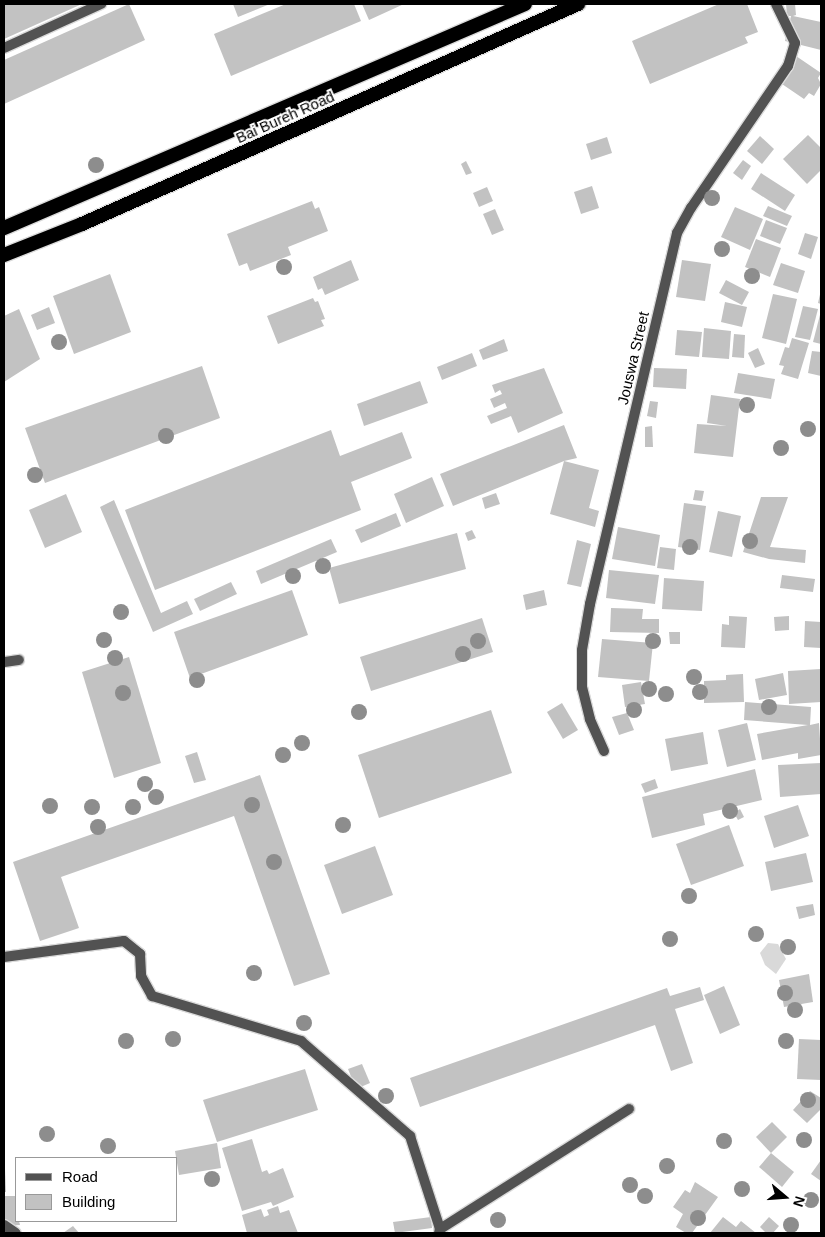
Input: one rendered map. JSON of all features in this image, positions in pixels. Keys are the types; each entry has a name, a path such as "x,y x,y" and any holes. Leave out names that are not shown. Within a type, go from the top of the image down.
{"highway":[{"name":"Bai Bureh Road","path":"4,228 525,4"},
{"name":"Bai Bureh Road","path":"4,255 82,224 578,4"}],"street":[{"path":"4,48 101,4"},
{"name":"Jouswa Street","path":"604,751 590,719 582,688 582,650 590,604 677,233 691,208 788,66 795,43 776,4"},
{"path":"4,662 19,660"},
{"path":"4,957 124,941 140,954 141,976 152,996 301,1041 410,1136 440,1231 629,1109"},
{"path":"4,1225 16,1233"}],"shaded area":[{"path":"768,943 778,944 786,959 776,974 765,965 760,953"}],"building":[{"path":"4,4 82,4 4,39"},
{"path":"129,4 145,40 4,104 4,60"},
{"path":"233,4 270,4 238,17"},
{"path":"286,4 354,4 361,21 231,76 214,34"},
{"path":"362,4 404,4 369,20"},
{"path":"719,4 747,4 758,32 745,37 748,43 650,84 632,41"},
{"path":"786,4 795,4 796,15 793,16 821,22 821,50 785,41 791,16 787,16"},
{"path":"796,56 821,73 818,78 821,84 814,96 809,93 804,99 779,82"},
{"path":"808,135 821,148 821,170 807,184 783,159"},
{"path":"760,136 774,149 762,164 747,151"},
{"path":"607,137 612,153 591,160 586,144"},
{"path":"743,160 751,166 742,180 733,173"},
{"path":"466,161 472,173 466,175 461,164"},
{"path":"761,173 795,195 785,211 751,189"},
{"path":"592,186 599,208 581,214 574,192"},
{"path":"487,187 493,201 479,207 473,193"},
{"path":"312,201 315,209 319,207 328,231 288,247 291,255 250,271 247,263 239,266 227,234"},
{"path":"768,206 792,216 787,226 763,216"},
{"path":"735,207 763,219 750,250 721,237"},
{"path":"495,209 504,230 492,235 483,214"},
{"path":"766,220 787,228 780,244 760,236"},
{"path":"805,233 818,237 811,259 798,254"},
{"path":"756,239 781,248 770,277 745,267"},
{"path":"351,260 359,280 325,295 322,288 318,290 313,277"},
{"path":"682,260 711,264 705,301 676,297"},
{"path":"781,263 805,271 798,293 773,285"},
{"path":"110,274 131,332 74,354 53,296"},
{"path":"726,280 749,292 742,305 719,293"},
{"path":"821,290 821,304 818,303"},
{"path":"773,294 797,299 786,344 762,338"},
{"path":"313,298 315,302 318,301 325,319 321,320 324,326 278,344 267,316"},
{"path":"725,302 747,307 742,327 721,322"},
{"path":"803,306 818,309 810,340 795,337"},
{"path":"49,307 55,323 37,330 31,315"},
{"path":"19,309 40,359 4,382 4,316"},
{"path":"821,311 821,344 813,342"},
{"path":"704,328 731,331 729,359 702,357"},
{"path":"677,330 702,332 699,357 675,355"},
{"path":"734,334 745,335 744,358 732,357"},
{"path":"792,338 809,343 798,379 781,374 784,366 779,365 785,347 789,348"},
{"path":"504,339 508,351 483,360 479,350"},
{"path":"758,348 765,364 755,368 748,353"},
{"path":"812,351 821,352 821,376 808,373"},
{"path":"472,353 477,366 442,380 437,367"},
{"path":"202,366 220,418 45,483 25,428"},
{"path":"544,368 563,413 518,433 511,416 491,424 487,416 507,408 505,403 494,408 490,399 502,394 500,390 495,393 492,385"},
{"path":"654,368 687,369 686,389 653,387"},
{"path":"738,373 775,379 771,399 734,393"},
{"path":"420,381 428,403 364,426 357,404"},
{"path":"711,395 740,399 733,457 694,453 697,424 727,426 707,423"},
{"path":"650,401 658,402 656,418 647,416"},
{"path":"564,425 577,458 564,461 453,506 440,474"},
{"path":"652,426 653,447 645,447 645,427"},
{"path":"331,430 340,456 402,432 412,458 351,482 361,510 155,590 125,510"},
{"path":"564,461 599,470 589,508 599,511 595,527 550,514"},
{"path":"432,477 444,506 406,523 394,494"},
{"path":"695,490 704,491 702,501 693,500"},
{"path":"496,493 500,504 485,509 482,498"},
{"path":"66,494 82,532 45,548 29,510"},
{"path":"761,497 788,497 770,547 806,550 805,563 769,559 743,552"},
{"path":"114,500 161,613 187,601 193,614 153,632 100,507"},
{"path":"684,503 706,506 700,550 678,547"},
{"path":"718,511 741,516 732,557 709,552"},
{"path":"396,513 401,526 361,543 355,530"},
{"path":"618,527 660,535 655,566 612,559"},
{"path":"472,530 476,538 468,541 465,533"},
{"path":"457,533 466,569 339,604 329,568"},
{"path":"331,539 337,552 261,584 256,571"},
{"path":"577,540 591,544 581,587 567,584"},
{"path":"660,547 676,549 674,570 657,568"},
{"path":"609,570 659,575 655,604 606,598"},
{"path":"782,575 815,579 813,592 780,588"},
{"path":"664,578 704,581 702,611 662,609"},
{"path":"231,582 237,594 200,611 194,599"},
{"path":"292,590 308,635 190,678 174,632"},
{"path":"544,590 547,605 526,610 523,595"},
{"path":"611,608 643,609 642,619 659,619 659,633 610,632"},
{"path":"729,616 747,617 745,648 721,647 722,624 729,625"},
{"path":"789,616 789,630 775,631 774,617"},
{"path":"482,618 493,652 371,691 360,657"},
{"path":"805,621 821,622 821,648 804,647"},
{"path":"669,632 680,632 680,644 670,644"},
{"path":"602,639 653,643 649,681 598,677"},
{"path":"129,657 161,763 114,778 82,672"},
{"path":"821,669 821,702 789,704 788,671"},
{"path":"783,673 787,695 759,700 755,679"},
{"path":"743,674 744,702 704,703 704,681 726,680 726,675"},
{"path":"641,682 645,704 625,707 622,685"},
{"path":"745,702 811,707 810,725 819,723 821,755 798,759 798,753 762,760 757,734 808,725 744,720"},
{"path":"562,703 578,730 563,739 547,712"},
{"path":"491,710 512,773 379,818 358,755"},
{"path":"627,713 634,730 619,735 612,717"},
{"path":"747,723 756,760 727,767 718,730"},
{"path":"703,732 708,764 671,771 665,739"},
{"path":"197,752 206,780 194,783 185,756"},
{"path":"821,763 821,794 780,797 778,765"},
{"path":"755,769 762,800 703,814 705,825 652,838 642,797"},
{"path":"260,775 330,974 294,986 234,816 61,877 79,928 40,941 13,862"},
{"path":"655,779 658,788 645,793 641,784"},
{"path":"798,805 809,836 774,848 764,816"},
{"path":"740,809 744,817 738,820 734,813"},
{"path":"729,825 744,866 691,885 676,844"},
{"path":"375,846 393,895 342,914 324,865"},
{"path":"806,853 813,882 771,891 765,862"},
{"path":"813,904 815,915 799,919 796,907"},
{"path":"809,974 813,1002 784,1007 779,980"},
{"path":"724,986 740,1025 720,1034 704,995"},
{"path":"700,987 704,1000 675,1009 693,1063 671,1071 655,1025 420,1107 410,1078 667,988 670,996"},
{"path":"799,1039 821,1040 821,1080 797,1079"},
{"path":"362,1064 370,1083 356,1089 348,1069"},
{"path":"305,1069 318,1110 217,1142 203,1100"},
{"path":"810,1091 821,1098 821,1109 807,1123 793,1110"},
{"path":"772,1122 787,1137 771,1153 756,1137"},
{"path":"252,1139 262,1172 267,1170 269,1174 283,1168 294,1197 273,1206 271,1202 242,1211 222,1148"},
{"path":"217,1143 221,1168 179,1175 178,1157 176,1157 175,1151"},
{"path":"771,1153 794,1172 782,1187 759,1167"},
{"path":"821,1160 821,1181 811,1174"},
{"path":"5,1169 6,1192 4,1192"},
{"path":"695,1182 718,1197 692,1233 686,1233 676,1227 683,1214 673,1207 685,1190 690,1193"},
{"path":"4,1196 15,1196 15,1222 19,1222 20,1225 4,1226"},
{"path":"278,1206 280,1213 289,1210 298,1233 247,1233 242,1215 261,1209 264,1217 269,1215 267,1210"},
{"path":"431,1217 432,1228 395,1233 393,1222"},
{"path":"723,1217 736,1227 741,1221 756,1233 710,1233"},
{"path":"769,1217 779,1226 773,1233 766,1233 760,1227"},
{"path":"73,1226 79,1233 63,1233"}]}
